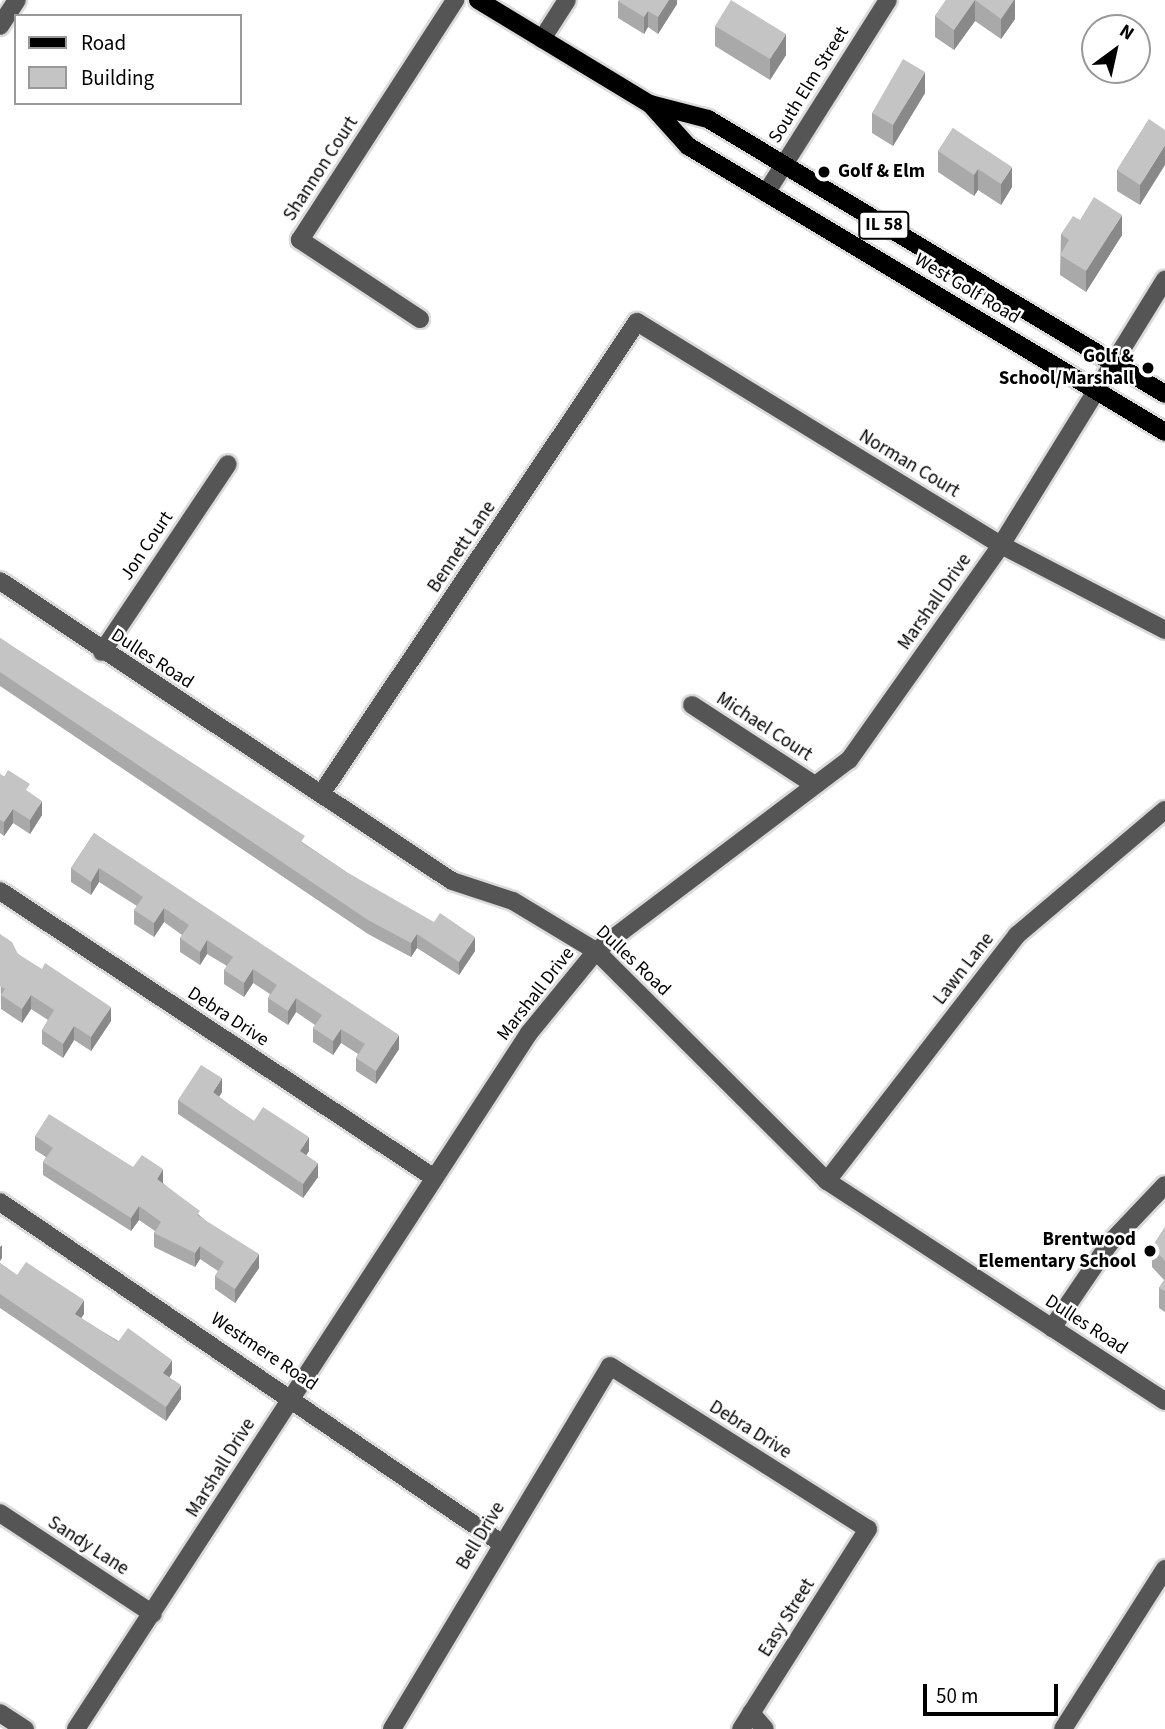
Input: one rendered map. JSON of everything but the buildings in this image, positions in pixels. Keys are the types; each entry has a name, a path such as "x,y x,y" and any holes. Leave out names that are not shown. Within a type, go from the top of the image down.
{"main road":[{"name":"West Golf Road","path":"478,0 650,104 708,119 1165,394"},
{"name":"West Golf Road","path":"650,104 688,146 1165,432"}],"street":[{"path":"0,26 17,0"},
{"name":"Shannon Court","path":"419,319 300,240 455,0"},
{"path":"542,39 566,0"},
{"name":"South Elm Street","path":"766,193 888,0"},
{"name":"Marshall Drive","path":"76,1729 529,1033 596,951 813,784 849,760 1001,545 1165,279"},
{"name":"Norman Court","path":"637,322 1001,545 1165,630"},
{"name":"Bennett Lane","path":"321,794 637,322"},
{"name":"Jon Court","path":"102,652 228,464"},
{"name":"Dulles Road","path":"0,581 102,652 452,881 513,901 596,951 827,1181 1165,1401"},
{"name":"Michael Court","path":"692,705 813,784"},
{"name":"Lawn Lane","path":"827,1181 1017,935 1165,810"},
{"name":"Debra Drive","path":"0,891 433,1177"},
{"path":"1052,1328 1109,1244 1165,1185"},
{"name":"Westmere Road","path":"0,1202 292,1396 500,1543"},
{"name":"Debra Drive","path":"610,1366 868,1529"},
{"name":"Bell Drive","path":"392,1729 500,1543 610,1366"},
{"name":"Sandy Lane","path":"0,1513 153,1614"},
{"name":"Easy Street","path":"741,1729 868,1529"},
{"path":"1063,1729 1165,1569"},
{"path":"0,1713 25,1729"},
{"path":"751,1713 765,1729"}],"place":[{"name":"Golf & Elm","path":"824,172"},
{"name":"Golf & School/Marshall","path":"1148,368"},
{"name":"Brentwood Elementary School","path":"1150,1251"}]}
